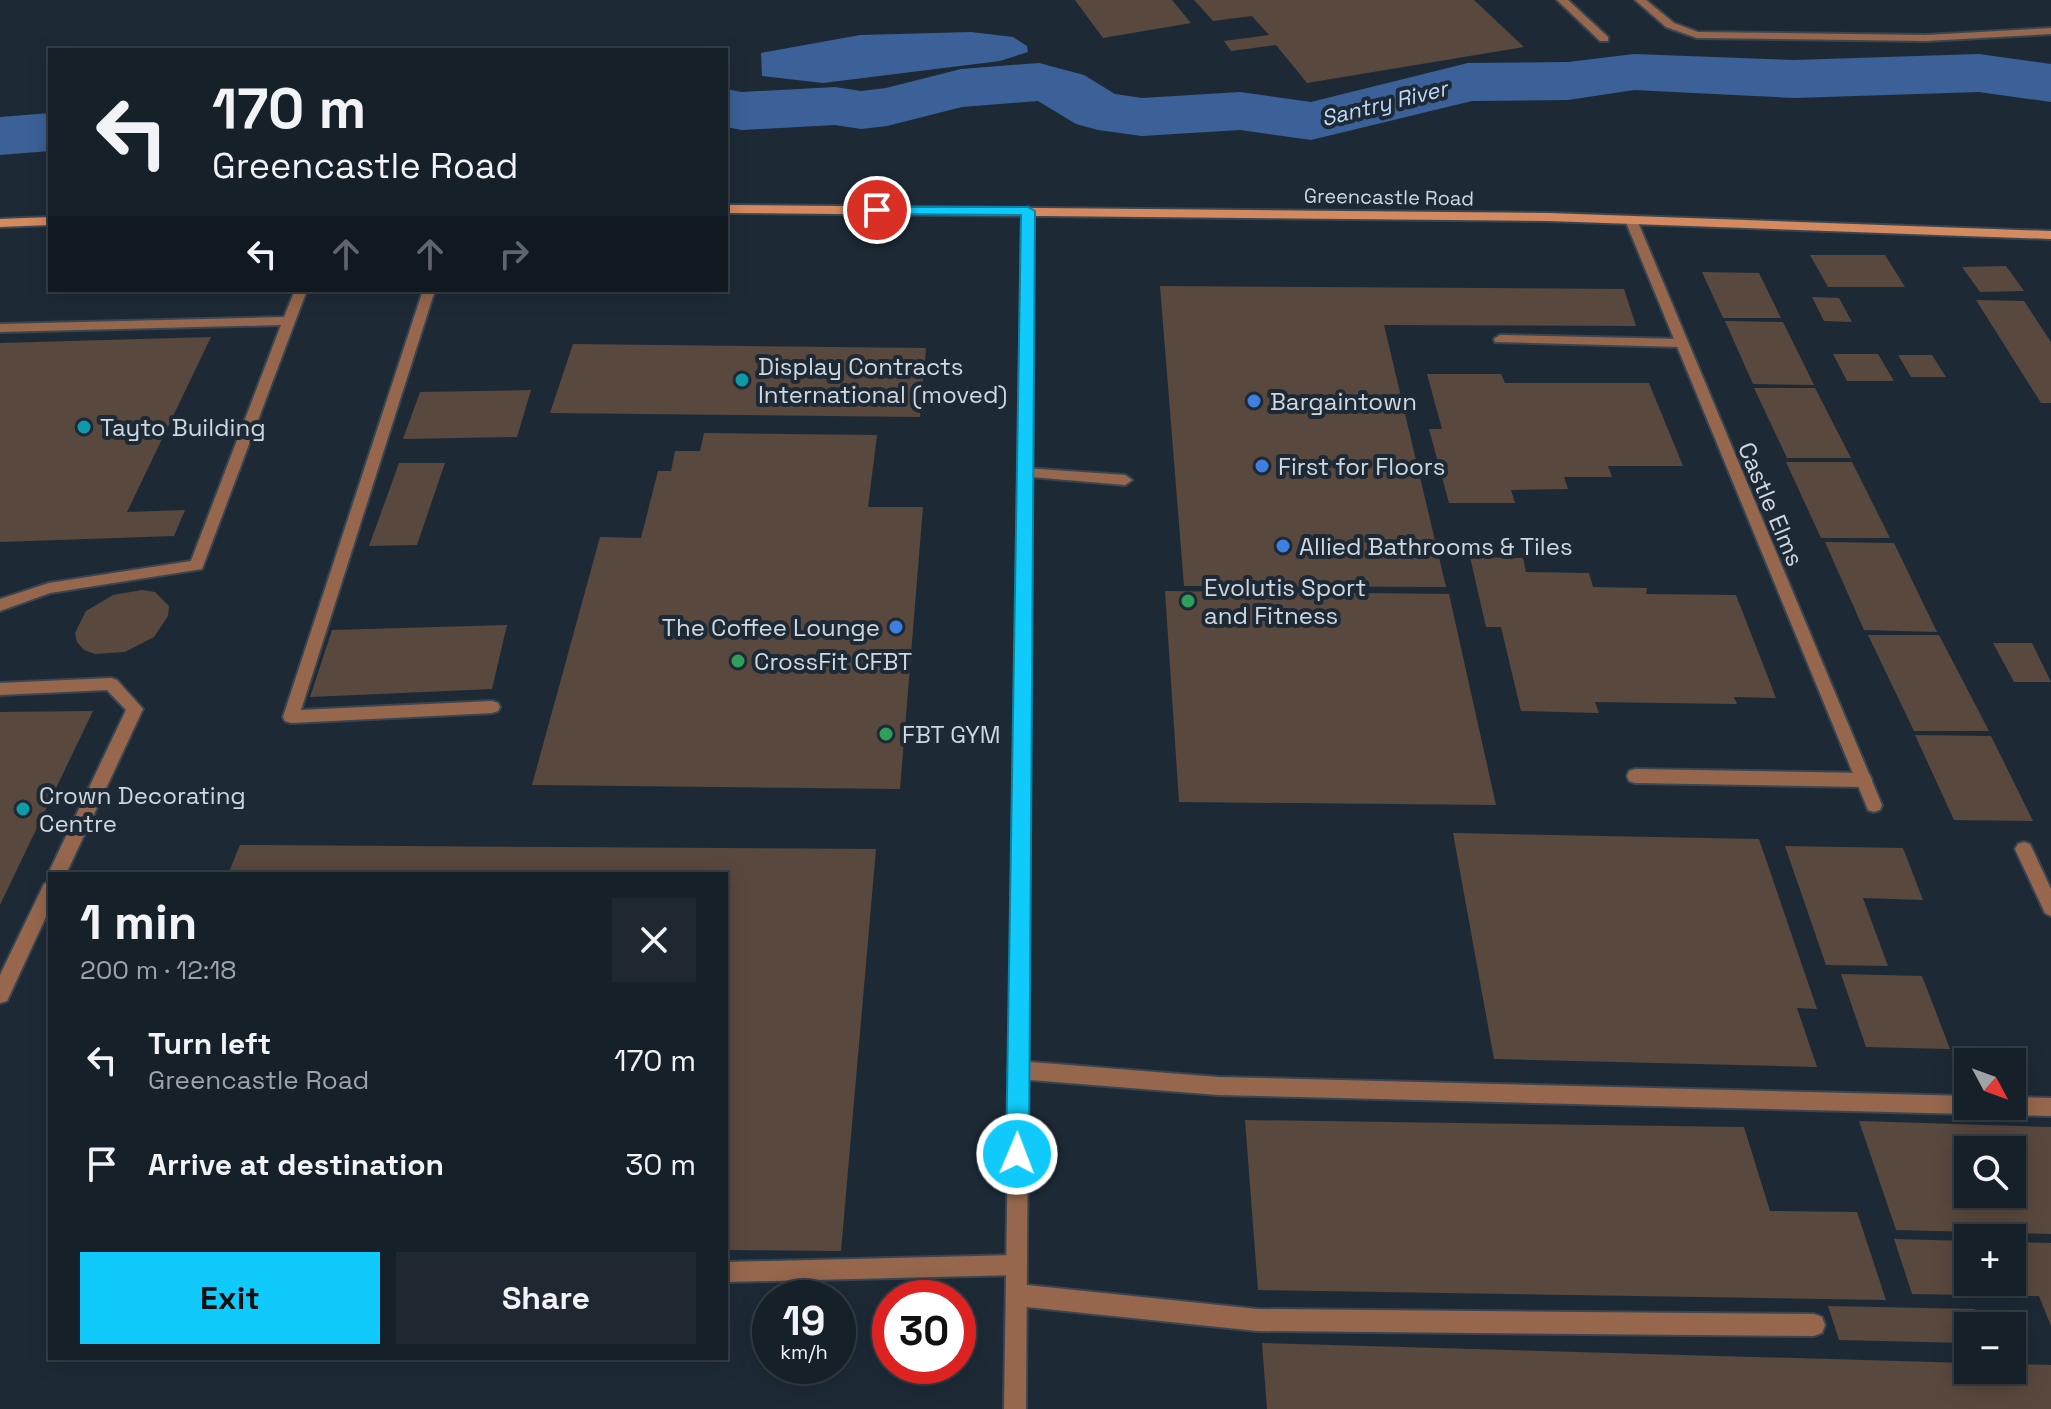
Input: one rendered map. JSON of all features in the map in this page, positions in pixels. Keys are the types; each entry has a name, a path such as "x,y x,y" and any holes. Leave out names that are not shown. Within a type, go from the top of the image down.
{"street":[{"path":"1562,0 1604,39"},
{"path":"1640,0 1670,25 1697,35 1926,38 2051,31"},
{"name":"Greencastle Road","path":"728,209 1631,220 2051,235"},
{"path":"1015,1409 1028,211"},
{"name":"Castle Elms","path":"1631,220 1874,805"},
{"path":"0,223 48,221"},
{"path":"0,605 49,588 197,565 300,292"},
{"path":"428,292 291,717 492,707"},
{"path":"0,328 290,321"},
{"path":"1500,339 1681,343"},
{"path":"1025,473 1125,480"},
{"path":"0,689 111,684 135,709 58,872"},
{"path":"1635,776 1864,780"},
{"path":"2024,849 2051,908"},
{"path":"0,995 48,893"},
{"path":"1018,1070 1218,1086 1954,1105"},
{"path":"2026,1106 2051,1107"},
{"path":"728,1272 1016,1265"},
{"path":"1017,1295 1257,1320 1814,1325"}],"water":[{"path":"971,32 1013,37 1027,46 1028,52 1000,61 823,83 762,76 761,53 860,35"}],"building":[{"path":"1075,0 1172,0 1191,23 1103,38"},
{"path":"1194,0 1474,0 1524,47 1307,83 1276,45 1231,51 1224,41 1269,35 1252,16 1213,21"},
{"path":"1810,255 1885,255 1905,287 1828,287"},
{"path":"2006,266 2024,291 1980,292 1962,267"},
{"path":"1702,272 1759,273 1781,318 1723,318"},
{"path":"1160,286 1624,289 1636,326 1384,325 1446,587 1184,586"},
{"path":"1812,297 1839,298 1852,322 1824,321"},
{"path":"1976,300 2024,301 2051,342 2051,403 2041,403"},
{"path":"1725,321 1783,322 1814,385 1753,384"},
{"name":"Tayto Building","path":"211,337 127,512 185,510 174,536 0,542 0,343"},
{"name":"Display Contracts International (moved)","path":"573,344 926,348 920,417 550,413"},
{"path":"1833,354 1878,354 1894,381 1847,381"},
{"path":"1898,355 1932,355 1946,377 1911,377"},
{"path":"1427,374 1501,374 1505,383 1649,383 1683,466 1608,466 1612,477 1564,477 1568,489 1511,490 1515,503 1449,503 1429,429 1442,429"},
{"path":"1754,388 1815,388 1851,458 1787,458"},
{"path":"531,390 517,437 403,439 420,392"},
{"name":"CrossFit CFBT","path":"704,433 877,435 868,507 923,507 900,789 532,785 600,537 641,538 658,471 671,471 675,451 700,451"},
{"path":"1786,462 1852,462 1890,538 1821,538"},
{"path":"399,463 445,463 417,545 369,546"},
{"path":"1825,542 1894,543 1937,632 1864,630"},
{"path":"1470,557 1523,558 1526,572 1589,573 1593,587 1647,588 1646,594 1736,595 1776,698 1734,697 1737,704 1595,702 1599,713 1521,711 1501,627 1486,627"},
{"path":"142,590 155,592 169,606 168,616 154,637 125,652 95,654 84,650 77,642 75,633 86,611 113,595"},
{"path":"1165,591 1449,594 1496,805 1179,802"},
{"path":"507,625 492,689 310,697 332,630"},
{"path":"1868,635 1939,635 1989,731 1914,731"},
{"path":"1993,643 2032,643 2051,682 2014,682"},
{"name":"Crown Decorating Centre","path":"93,711 0,905 0,712"},
{"path":"1915,735 1991,736 2033,821 1954,820"},
{"path":"1453,833 1759,839 1817,1009 1797,1008 1817,1067 1494,1059"},
{"path":"240,845 876,849 841,1251 728,1250 728,872 229,872"},
{"path":"1785,846 1903,848 1923,900 1863,898 1888,966 1826,965"},
{"path":"1841,974 1922,976 1950,1049 1866,1047"},
{"path":"1245,1120 1744,1127 1770,1211 1857,1212 1886,1300 1258,1290"},
{"path":"1859,1121 2051,1127 2051,1234 2026,1233 2026,1224 1954,1224 1954,1231 1896,1230"},
{"path":"1894,1239 1954,1241 1954,1295 1912,1294"},
{"path":"2026,1242 2051,1243 2051,1326 2039,1296 2026,1296"},
{"path":"1828,1306 1975,1309 1976,1312 1954,1312 1954,1343 1839,1340"},
{"path":"1262,1343 1954,1363 1954,1384 2026,1384 2026,1364 2051,1365 2051,1409 1267,1409"}],"waterway":[{"name":"Santry River","path":"728,108 742,111 835,106 861,110 887,107 961,88 1039,82 1062,88 1098,111 1142,117 1240,111 1311,121 1411,99 1468,82 1568,81 1634,72 1794,79 1979,73 2051,83"},
{"name":"Santry River","path":"0,136 48,132"}],"place":[{"name":"Display Contracts International (moved)","path":"742,380"},
{"name":"Bargaintown","path":"1254,401"},
{"name":"Tayto Building","path":"84,427"},
{"name":"First for Floors","path":"1262,466"},
{"name":"Allied Bathrooms & Tiles","path":"1283,546"},
{"name":"Evolutis Sport and Fitness","path":"1188,601"},
{"name":"The Coffee Lounge","path":"896,627"},
{"name":"CrossFit CFBT","path":"738,661"},
{"name":"FBT GYM","path":"886,734"},
{"name":"Crown Decorating Centre","path":"23,809"}],"route":[{"path":"877,210 1028,211 1017,1154"}]}
